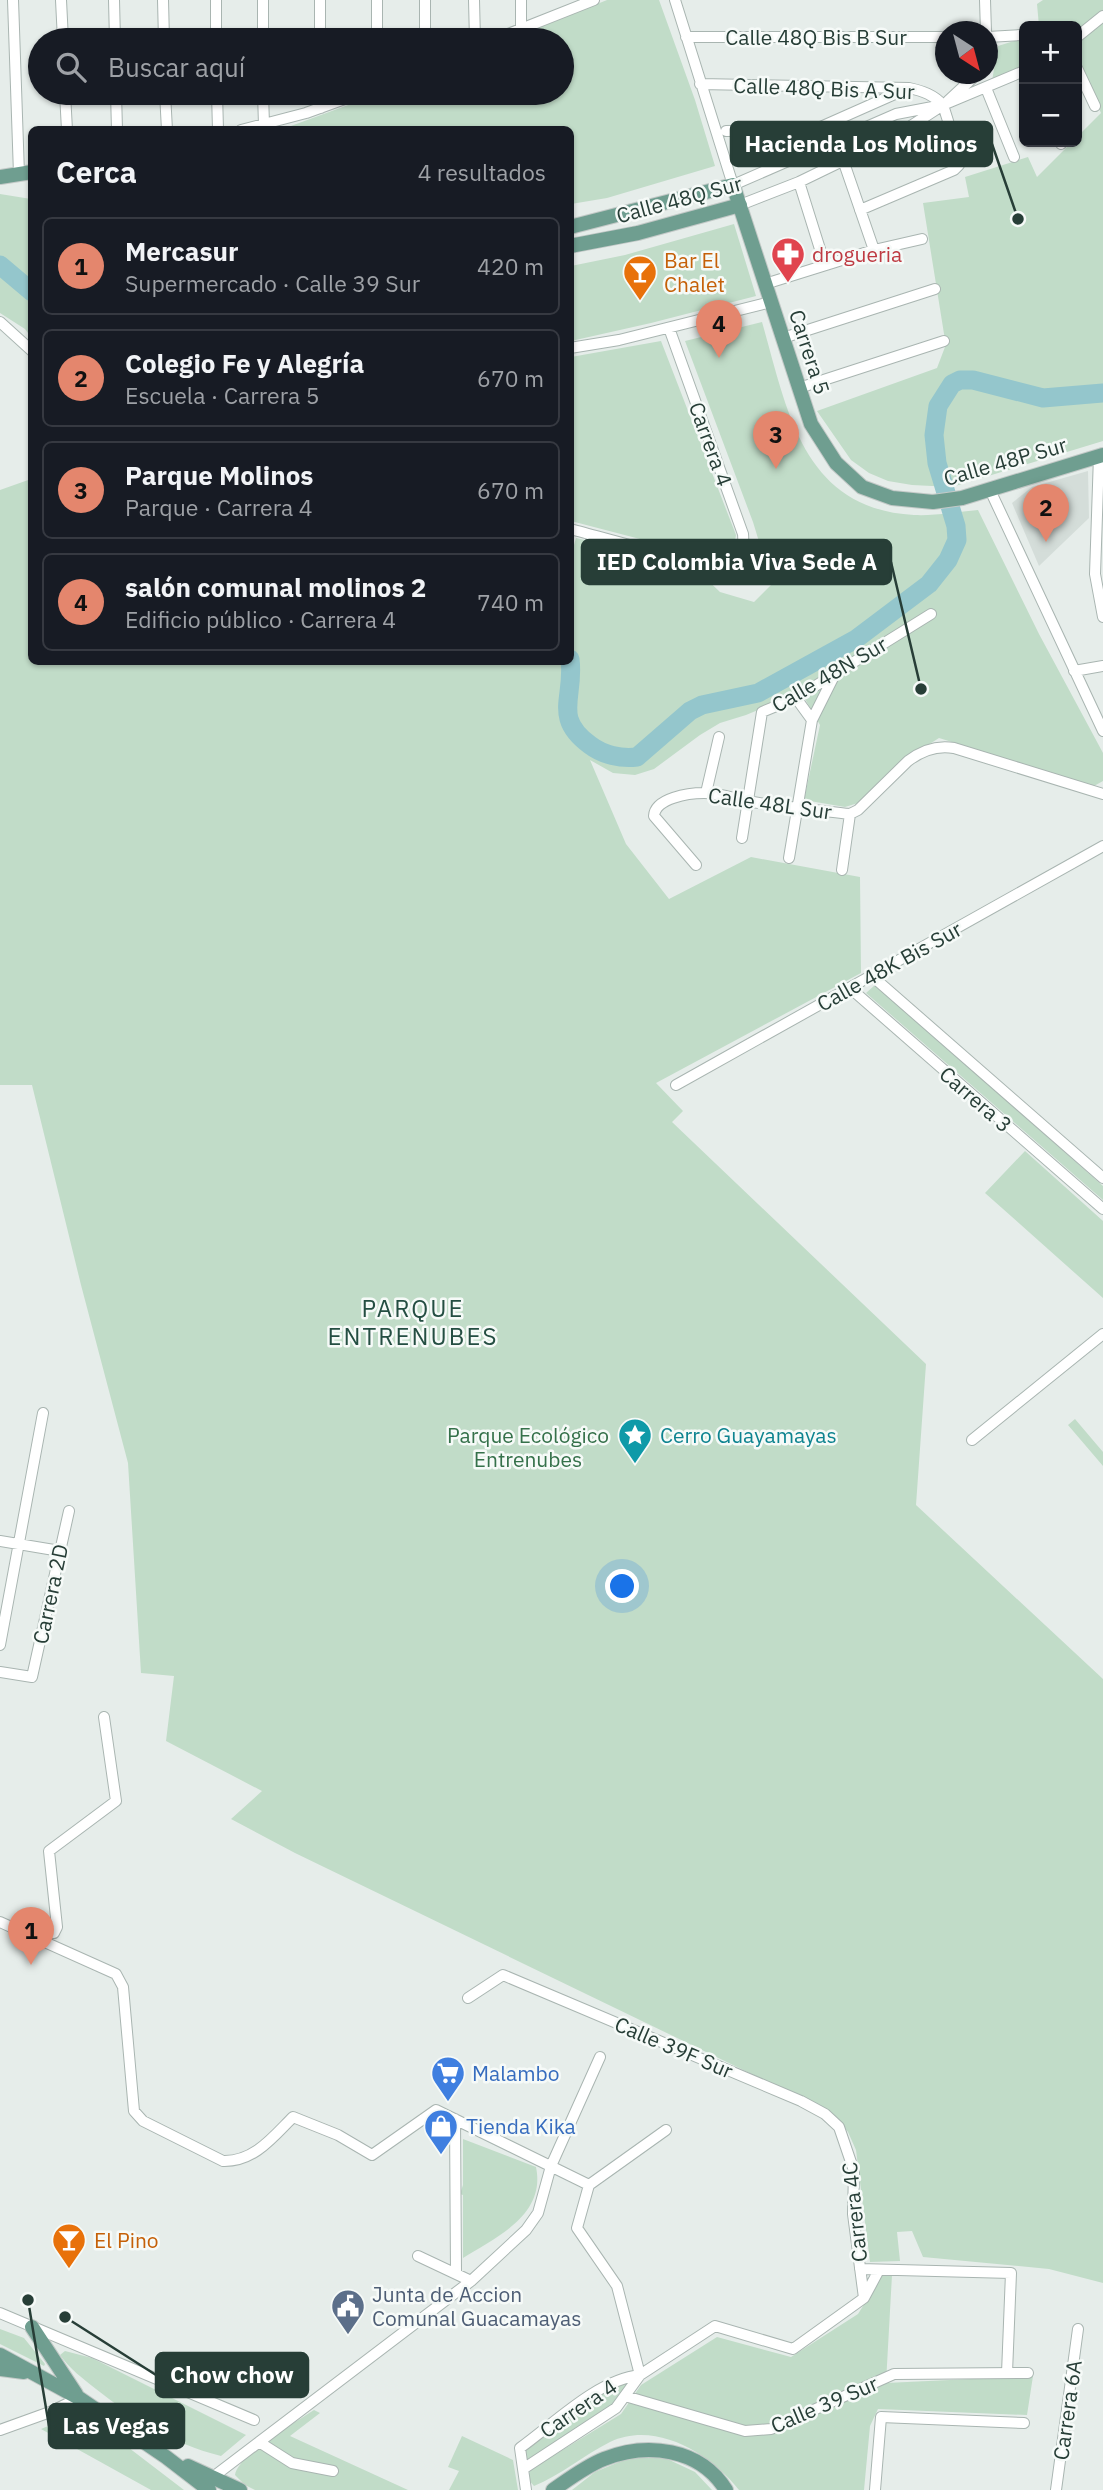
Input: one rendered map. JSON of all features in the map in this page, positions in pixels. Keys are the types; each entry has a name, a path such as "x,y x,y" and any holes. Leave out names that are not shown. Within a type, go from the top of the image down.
{"main road":[{"name":"Carrera 5","path":"733,185 811,424 827,450 850,477 877,494"},
{"name":"Calle 48Q Sur","path":"574,225 733,185"},
{"name":"Calle 48Q Sur","path":"574,245 638,233 740,205"},
{"name":"Calle 48P Sur","path":"877,494 907,502 962,498 1101,455"},
{"path":"32,2328 79,2398"},
{"path":"0,2355 79,2398 166,2457 211,2483 240,2490"},
{"path":"0,2369 32,2372"},
{"path":"553,2490 603,2459 629,2451 655,2449 684,2456 699,2464 714,2475 726,2490"}],"street":[{"path":"13,0 18,177"},
{"path":"61,0 62,28"},
{"path":"114,0 115,28"},
{"path":"163,0 164,28"},
{"path":"216,0 216,28"},
{"path":"263,0 263,28"},
{"path":"320,0 320,28"},
{"path":"377,0 377,28"},
{"path":"425,0 425,28"},
{"path":"474,0 475,28"},
{"path":"521,0 521,28"},
{"path":"523,28 572,4 594,0"},
{"name":"Carrera 5","path":"675,0 733,185"},
{"path":"985,0 986,21"},
{"path":"1082,33 1103,16"},
{"path":"998,34 1019,35"},
{"name":"Calle 48Q Bis B Sur","path":"686,37 935,37"},
{"name":"Calle 48Q Sur","path":"733,185 896,114 943,105 1019,73"},
{"path":"1082,79 1095,106"},
{"name":"Calle 48Q Bis A Sur","path":"700,84 909,88 930,94 943,105"},
{"path":"860,210 959,166 960,159 943,105 966,84"},
{"path":"726,131 816,129 909,88"},
{"path":"986,88 1014,157"},
{"path":"66,105 67,126"},
{"path":"116,105 117,126"},
{"path":"166,105 167,126"},
{"path":"217,105 218,126"},
{"path":"263,105 264,125"},
{"path":"259,126 329,105"},
{"name":"Calle 48Q Sur","path":"740,205 799,182 900,133 943,105"},
{"path":"843,160 874,250"},
{"path":"799,182 825,265"},
{"path":"765,284 874,250 922,239"},
{"path":"783,338 935,289"},
{"path":"574,347 620,340 771,302"},
{"path":"0,322 28,347"},
{"name":"Carrera 4","path":"574,530 705,563 729,563 736,559 744,546 743,534 669,328"},
{"path":"799,388 944,341"},
{"path":"1101,455 1099,573 1103,617"},
{"path":"990,490 1074,671 1098,709 1103,731"},
{"name":"Calle 48N Sur","path":"748,801 762,712 796,698 834,676 931,614"},
{"path":"1074,671 1103,666"},
{"path":"789,858 812,720 834,676"},
{"path":"796,698 812,720"},
{"path":"706,793 719,737"},
{"name":"Calle 48L Sur","path":"696,865 654,816 658,805 683,795 706,793 850,814 858,810 916,755 937,747 946,746 1103,794"},
{"path":"742,838 748,801"},
{"path":"842,870 850,814"},
{"name":"Calle 48K Bis Sur","path":"676,1085 1103,846"},
{"name":"Carrera 3","path":"872,976 1103,1178"},
{"name":"Carrera 3","path":"850,988 1103,1209"},
{"path":"972,1440 1103,1334"},
{"path":"0,1645 43,1413"},
{"name":"Carrera 2D","path":"0,1672 32,1677 69,1511"},
{"path":"0,1541 60,1551"},
{"path":"26,1934 30,1929 54,1933 57,1927 49,1852 116,1801 104,1717"},
{"path":"0,1922 110,1970 119,1977 124,2000 134,2111 143,2121 223,2161 234,2161 254,2153 293,2117 338,2135 372,2155 436,2110 589,2185"},
{"name":"Calle 39F Sur","path":"468,1998 503,1975 801,2101 825,2114 839,2127"},
{"path":"211,2483 258,2442 471,2281 511,2246 538,2213 551,2166 600,2057"},
{"path":"455,2119 456,2273"},
{"name":"Carrera 4C","path":"839,2127 854,2171 853,2214 864,2298"},
{"path":"526,2490 523,2469 616,2408 640,2375 617,2286 577,2228 589,2185 666,2130"},
{"path":"418,2256 471,2281"},
{"path":"860,2269 1011,2273 1007,2374"},
{"name":"Carrera 4C","path":"640,2375 715,2326 793,2349 864,2298 879,2270"},
{"path":"0,2313 254,2420"},
{"name":"Carrera 6A","path":"1056,2490 1078,2329"},
{"name":"Calle 39 Sur","path":"625,2396 756,2432 771,2429 894,2374 1028,2373"},
{"name":"Carrera 4","path":"523,2469 520,2448 608,2385 625,2377 640,2375"},
{"path":"0,2430 79,2398"},
{"name":"Calle 39 Sur","path":"875,2490 881,2417 1024,2423"},
{"path":"258,2442 292,2463 333,2471"}],"shaded area":[{"path":"1088,471 1089,518 1039,566 1012,503 1032,487"}],"green space":[{"path":"607,0 659,0 695,100 715,166 607,198 574,204 574,126 291,126 348,105 574,105 574,28 538,28"},
{"path":"1043,0 1103,0 1103,441 952,487 888,481 869,473 851,460 817,411 937,368 945,340 923,203 969,197 965,177 1028,157 1037,177 1067,147 1082,147 1082,132 1101,113 1082,73 1082,21 1039,21 1037,4"},
{"path":"1019,40 1019,67 998,78 998,46"},
{"path":"0,194 28,199 28,333 0,313"},
{"path":"734,224 756,296 574,340 574,265 625,255"},
{"name":"Parque Ecológico Entrenubes","path":"762,322 781,388 805,449 823,474 847,495 876,509 914,515 978,510 1039,634 1103,753 1103,781 1094,786 939,738 914,754 858,803 845,807 804,800 820,725 801,692 720,723 654,769 635,775 613,773 590,760 626,844 669,899 751,857 860,877 861,973 656,1083 683,1111 672,1122 926,1364 916,1505 1103,1679 1103,2283 1049,2269 923,2257 912,2231 897,2232 900,2261 870,2262 856,2150 848,2132 832,2113 295,1853 231,1819 262,1791 166,1741 174,1676 141,1673 128,1463 32,1085 0,1085 0,490 28,480 28,665 574,665 576,538 621,548 620,556 661,567 664,560 696,569 720,592 754,602 772,584 753,522 685,341"},
{"path":"661,341 736,535 730,550 705,556 574,522 574,356"},
{"path":"875,985 1103,1186 1103,1200 866,993"},
{"path":"1025,1151 1103,1221 1103,1298 985,1193"},
{"path":"1075,1419 1103,1452 1103,1466 1068,1425"},
{"path":"463,2139 536,2167 537,2184 534,2199 516,2223 463,2258 463,2195 460,2194 463,2185"},
{"path":"892,2275 886,2383 1033,2376 1027,2415 878,2409 870,2426 864,2490 739,2490 714,2464 698,2453 664,2438 646,2435 628,2436 610,2442 534,2486 528,2479 530,2470 621,2414 641,2385 717,2337 791,2357 858,2314 882,2276"},
{"path":"0,2329 24,2338 44,2366 0,2344"},
{"path":"65,2351 92,2358 246,2435 221,2456 187,2445 125,2410 81,2377 60,2355"},
{"path":"629,2382 612,2404 525,2462 526,2448 598,2395"},
{"path":"314,2410 320,2413 290,2436 408,2490 255,2490 235,2475 238,2467 256,2449"},
{"path":"82,2412 184,2490 151,2490 41,2429"},
{"path":"462,2436 513,2460 518,2490 449,2490 459,2471 448,2467"},
{"path":"661,2456 695,2472 712,2490 572,2490 595,2472 631,2457"}],"waterway":[{"path":"0,265 28,289"},
{"path":"570,665 568,716 578,735 606,754 637,757 690,711 702,705 758,693 856,639 929,584 948,560 957,540 956,526 937,463 934,435 938,406 952,384 960,380 973,380 1043,398 1103,393"}],"place":[{"name":"Hacienda Los Molinos","path":"1018,219"},
{"name":"drogueria","path":"788,284"},
{"name":"Bar El Chalet","path":"640,302"},
{"name":"salón comunal molinos 2","path":"719,358"},
{"name":"Parque Molinos","path":"776,469"},
{"name":"Colegio Fe y Alegría","path":"1046,542"},
{"name":"IED Colombia Viva Sede A","path":"921,689"},
{"name":"Cerro Guayamayas","path":"635,1465"},
{"name":"Mercasur","path":"31,1965"},
{"name":"Malambo","path":"448,2103"},
{"name":"Tienda Kika","path":"441,2156"},
{"name":"El Pino","path":"69,2270"},
{"name":"Las Vegas","path":"28,2300"},
{"name":"Chow chow","path":"65,2317"},
{"name":"Junta de Accion Comunal Guacamayas","path":"348,2336"}],"district":[{"name":"PARQUE ENTRENUBES","path":"413,1322"}]}
